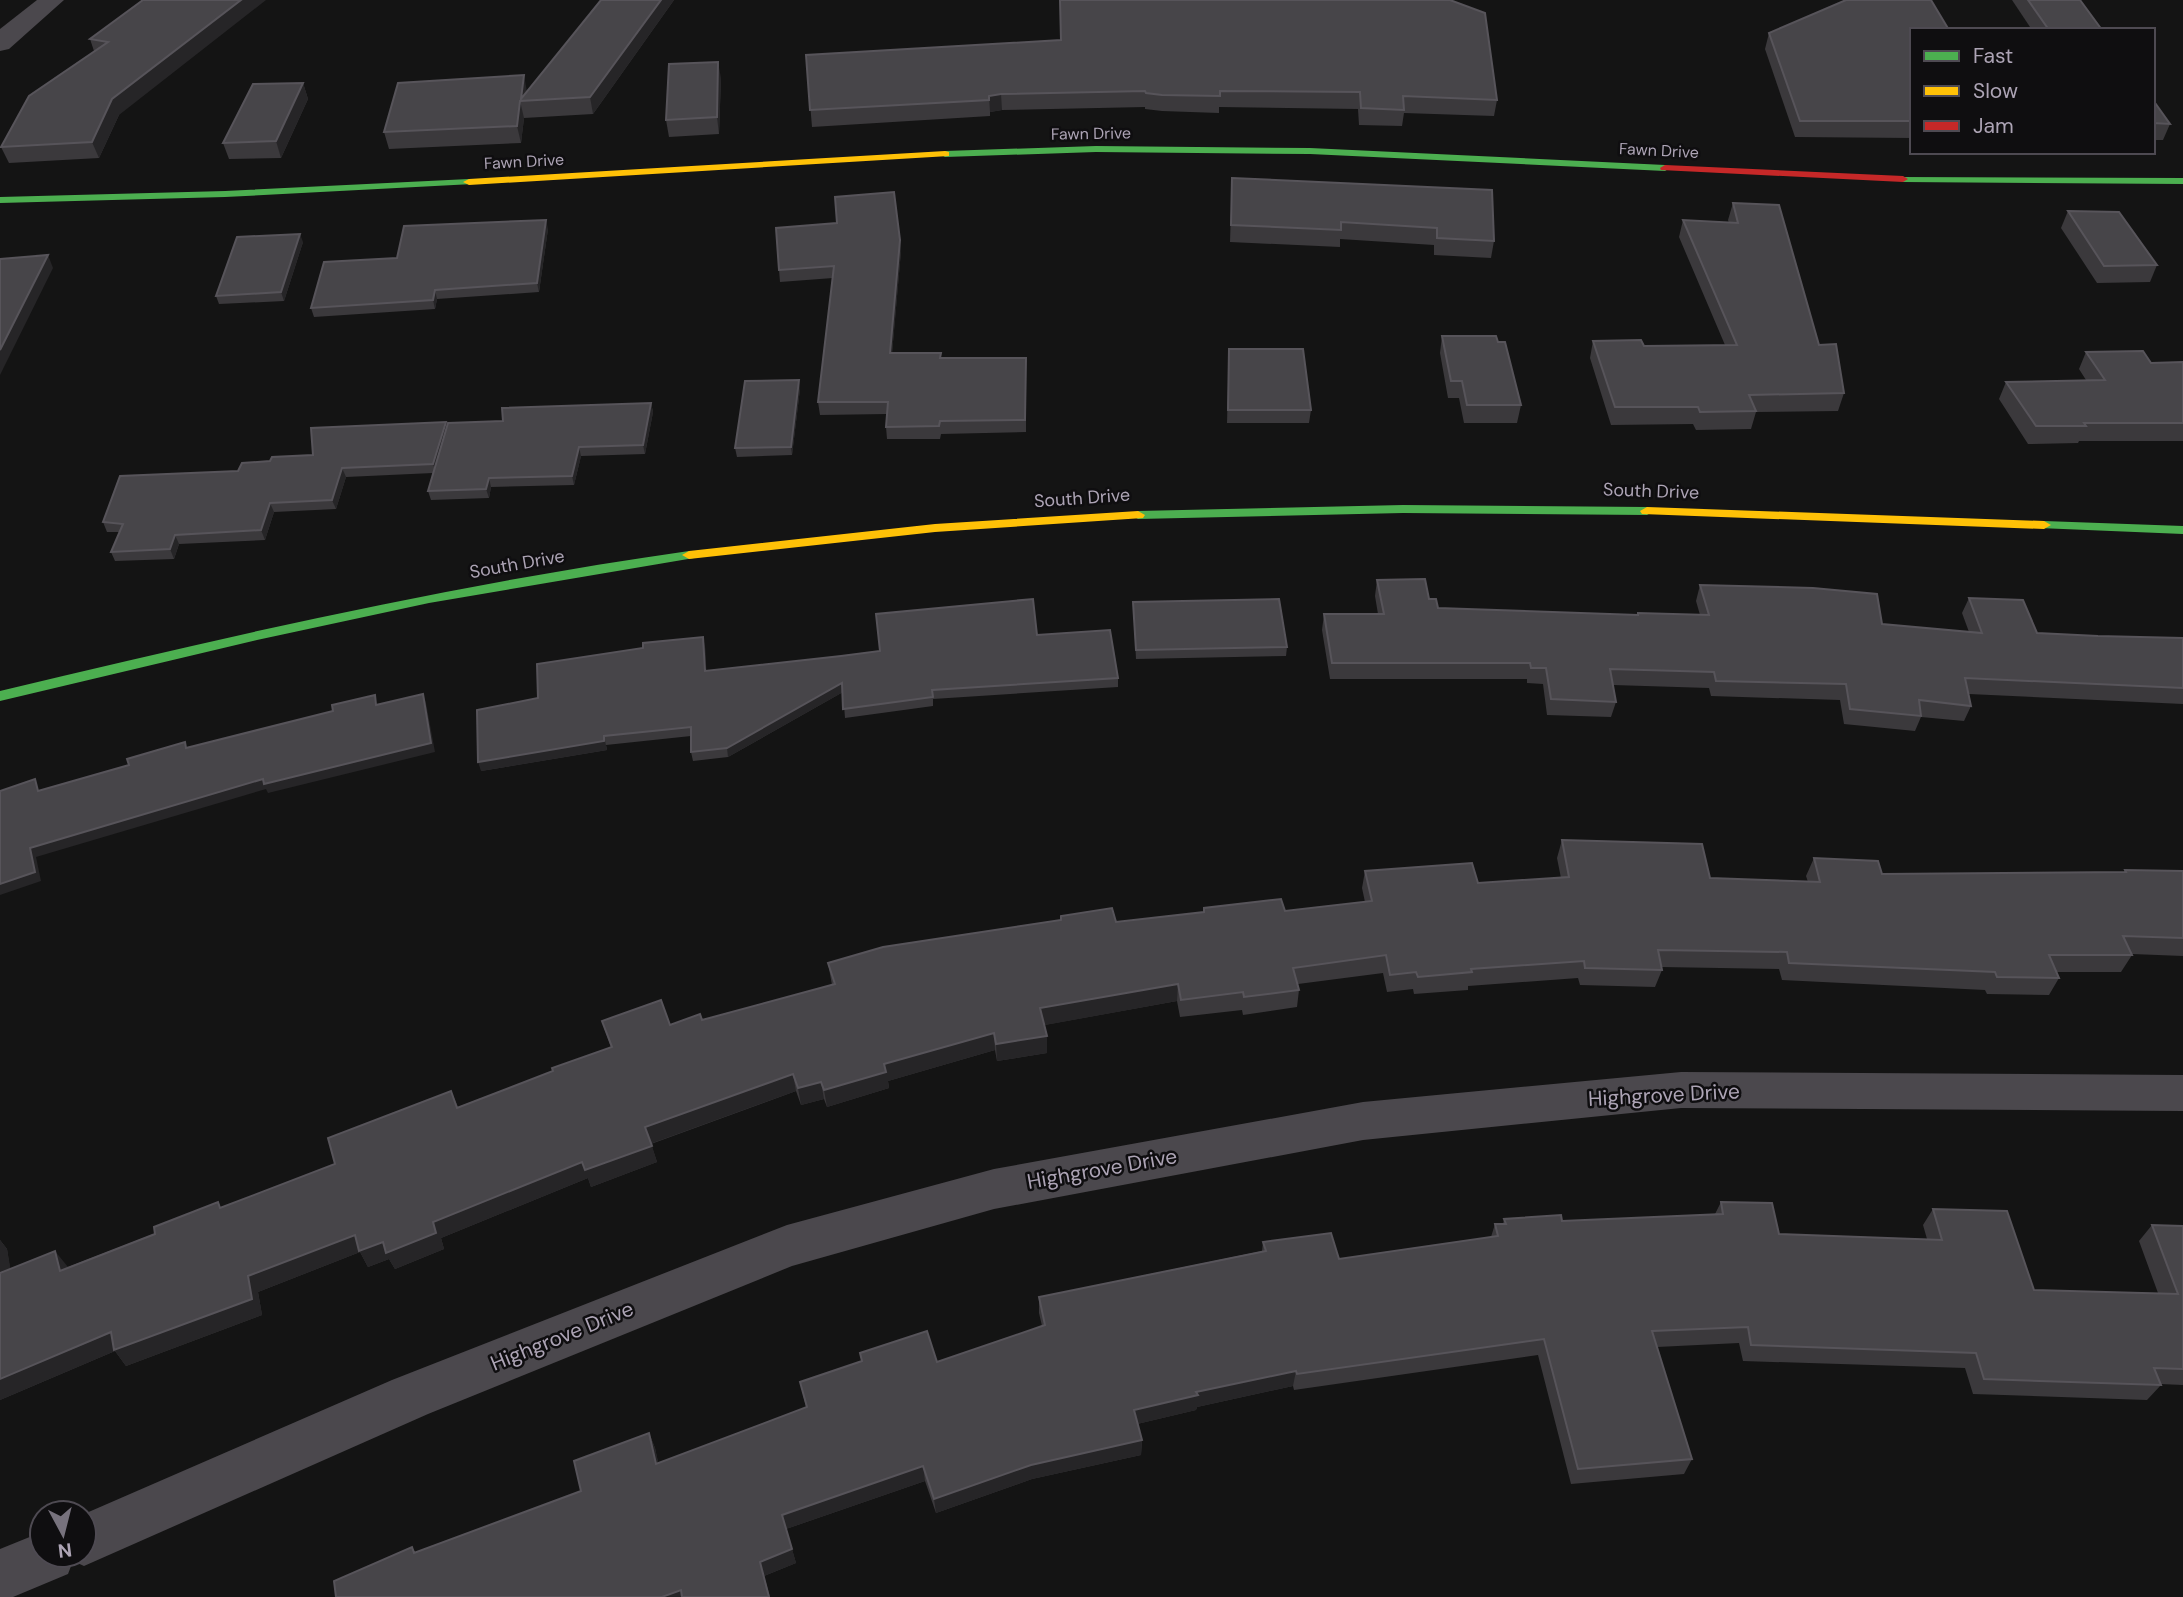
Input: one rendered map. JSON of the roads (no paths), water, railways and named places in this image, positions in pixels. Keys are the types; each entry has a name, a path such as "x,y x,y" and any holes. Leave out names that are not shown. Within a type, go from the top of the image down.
{"street":[{"path":"0,44 5,37 52,0"},
{"name":"Fawn Drive","path":"0,200 239,193 901,156 1096,149 1310,151 1931,180 2183,181"},
{"name":"South Drive","path":"0,696 302,625 517,582 744,549 932,528 1125,514 1367,508 1607,509 2183,530"},
{"name":"Highgrove Drive","path":"98,1534 410,1396 787,1246 994,1189 1363,1121 1681,1090 2183,1093"},
{"path":"0,1576 28,1564"}]}
